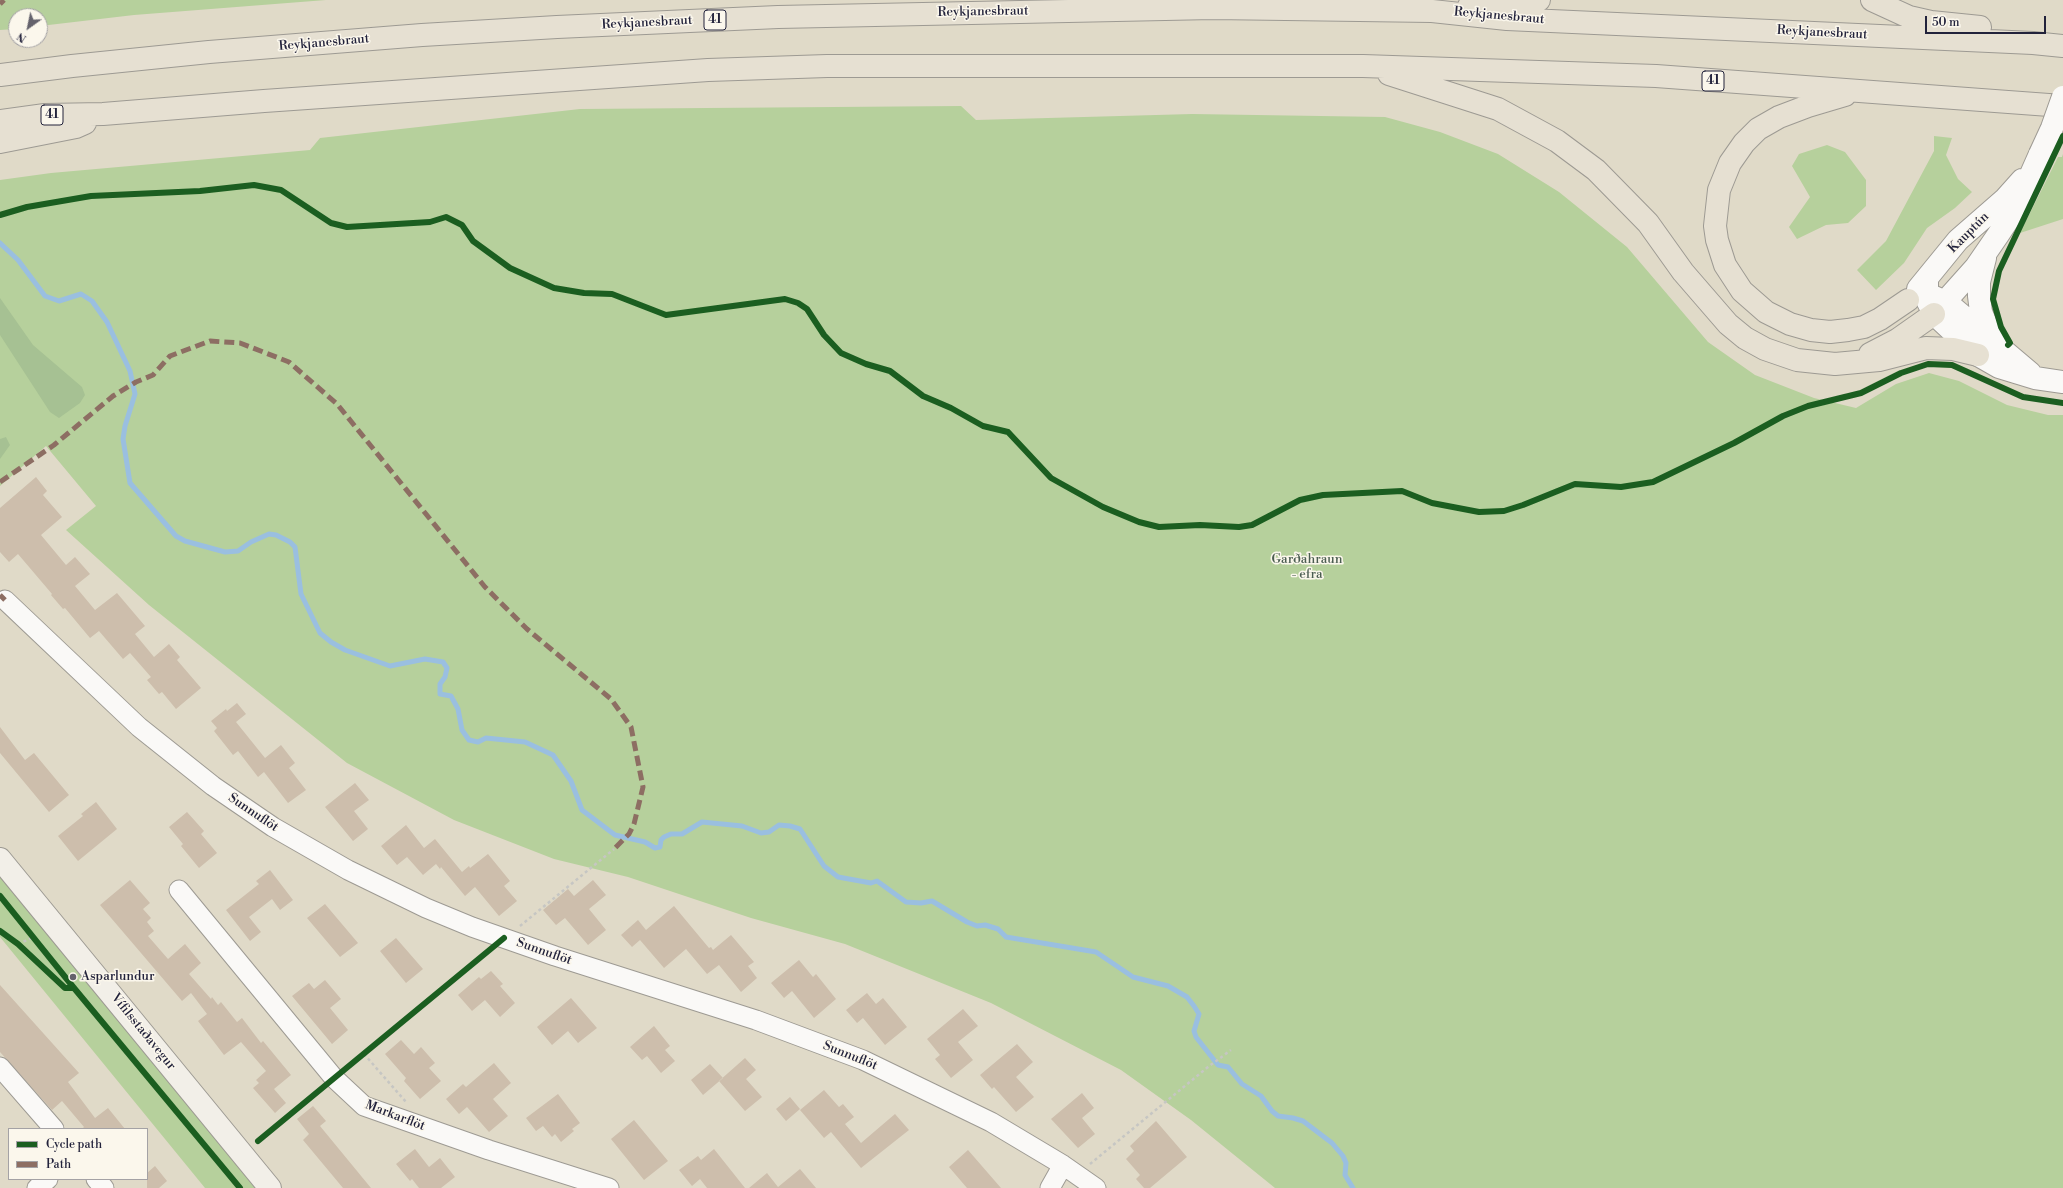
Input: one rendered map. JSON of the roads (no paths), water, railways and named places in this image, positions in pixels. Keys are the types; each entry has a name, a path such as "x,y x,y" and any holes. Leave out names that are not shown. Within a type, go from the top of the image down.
{"highway":[{"path":"1432,11 1493,2 1539,0"},
{"path":"1872,0 1909,18 1931,22 2063,36"},
{"name":"Reykjanesbraut","path":"0,75 163,56 299,44 430,35 687,21 916,14 1213,8 1432,11 1507,18 2033,43 2063,46"},
{"name":"41","path":"0,121 45,115 103,114 264,100 708,70 827,66 1363,66 1656,76 2063,106"},
{"path":"1363,66 1498,109 1557,141 1596,170 1648,223 1693,284 1728,324 1744,338 1765,349 1797,360 1835,364 1879,360 1926,348 1953,350 1986,349"},
{"path":"1859,91 1808,106 1780,117 1758,129 1744,143 1723,176 1719,190 1715,226 1717,240 1725,265 1742,291 1766,312 1790,324 1811,330 1830,332 1864,326 1928,298"},
{"path":"0,142 76,127 103,114"},
{"path":"1859,361 1898,340 1928,298"}],"main road":[{"name":"Vífilsstaðavegur","path":"0,859 270,1188"}],"street":[{"name":"Kauptún","path":"1928,298 1991,246 2016,208 2054,122 2063,97"},
{"name":"Kauptún","path":"1928,298 1958,240 2004,200 2036,161"},
{"path":"1986,349 1978,296 1981,268 1991,246"},
{"path":"1928,298 1986,349 1999,367 2035,378 2063,382"},
{"name":"Sunnuflöt","path":"5,600 139,727 213,786 273,827 348,870 426,908 504,938 756,1020 863,1060 991,1122 1063,1165 1096,1188"},
{"name":"Markarflöt","path":"179,890 334,1078 364,1106 489,1150 606,1188"},
{"path":"0,1067 53,1128"},
{"path":"1050,1188 1063,1165"},
{"path":"38,1188 47,1180"},
{"path":"97,1180 104,1188"}],"waterway":[{"path":"0,243 18,260 45,296 59,301 81,294 92,301 107,322 130,371 135,394 125,426 123,439 130,483 176,536 185,541 225,552 238,551 251,542 269,534 276,535 290,542 295,547 301,594 320,633 331,642 345,650 390,666 425,659 443,662 447,668 445,677 440,684 440,694 451,696 458,709 462,730 469,740 478,742 486,738 525,742 553,755 571,781 582,810 615,835 645,842 655,848 660,847 661,840 664,837 671,834 682,834 702,822 742,826 761,833 769,832 779,825 790,826 800,829 824,866 838,877 871,883 877,881 906,902 921,903 932,901 967,922 977,926 985,925 998,929 1006,937 1096,952 1133,977 1168,986 1187,997 1194,1006 1199,1014 1194,1031 1196,1037 1218,1065 1228,1067 1242,1084 1261,1096 1272,1111 1278,1116 1303,1121 1332,1143 1343,1156 1346,1163 1345,1175 1353,1188"}],"place":[{"name":"Asparlundur","path":"73,977"}],"park label":[{"name":"Garðahraun - efra","path":"1307,568"}]}
